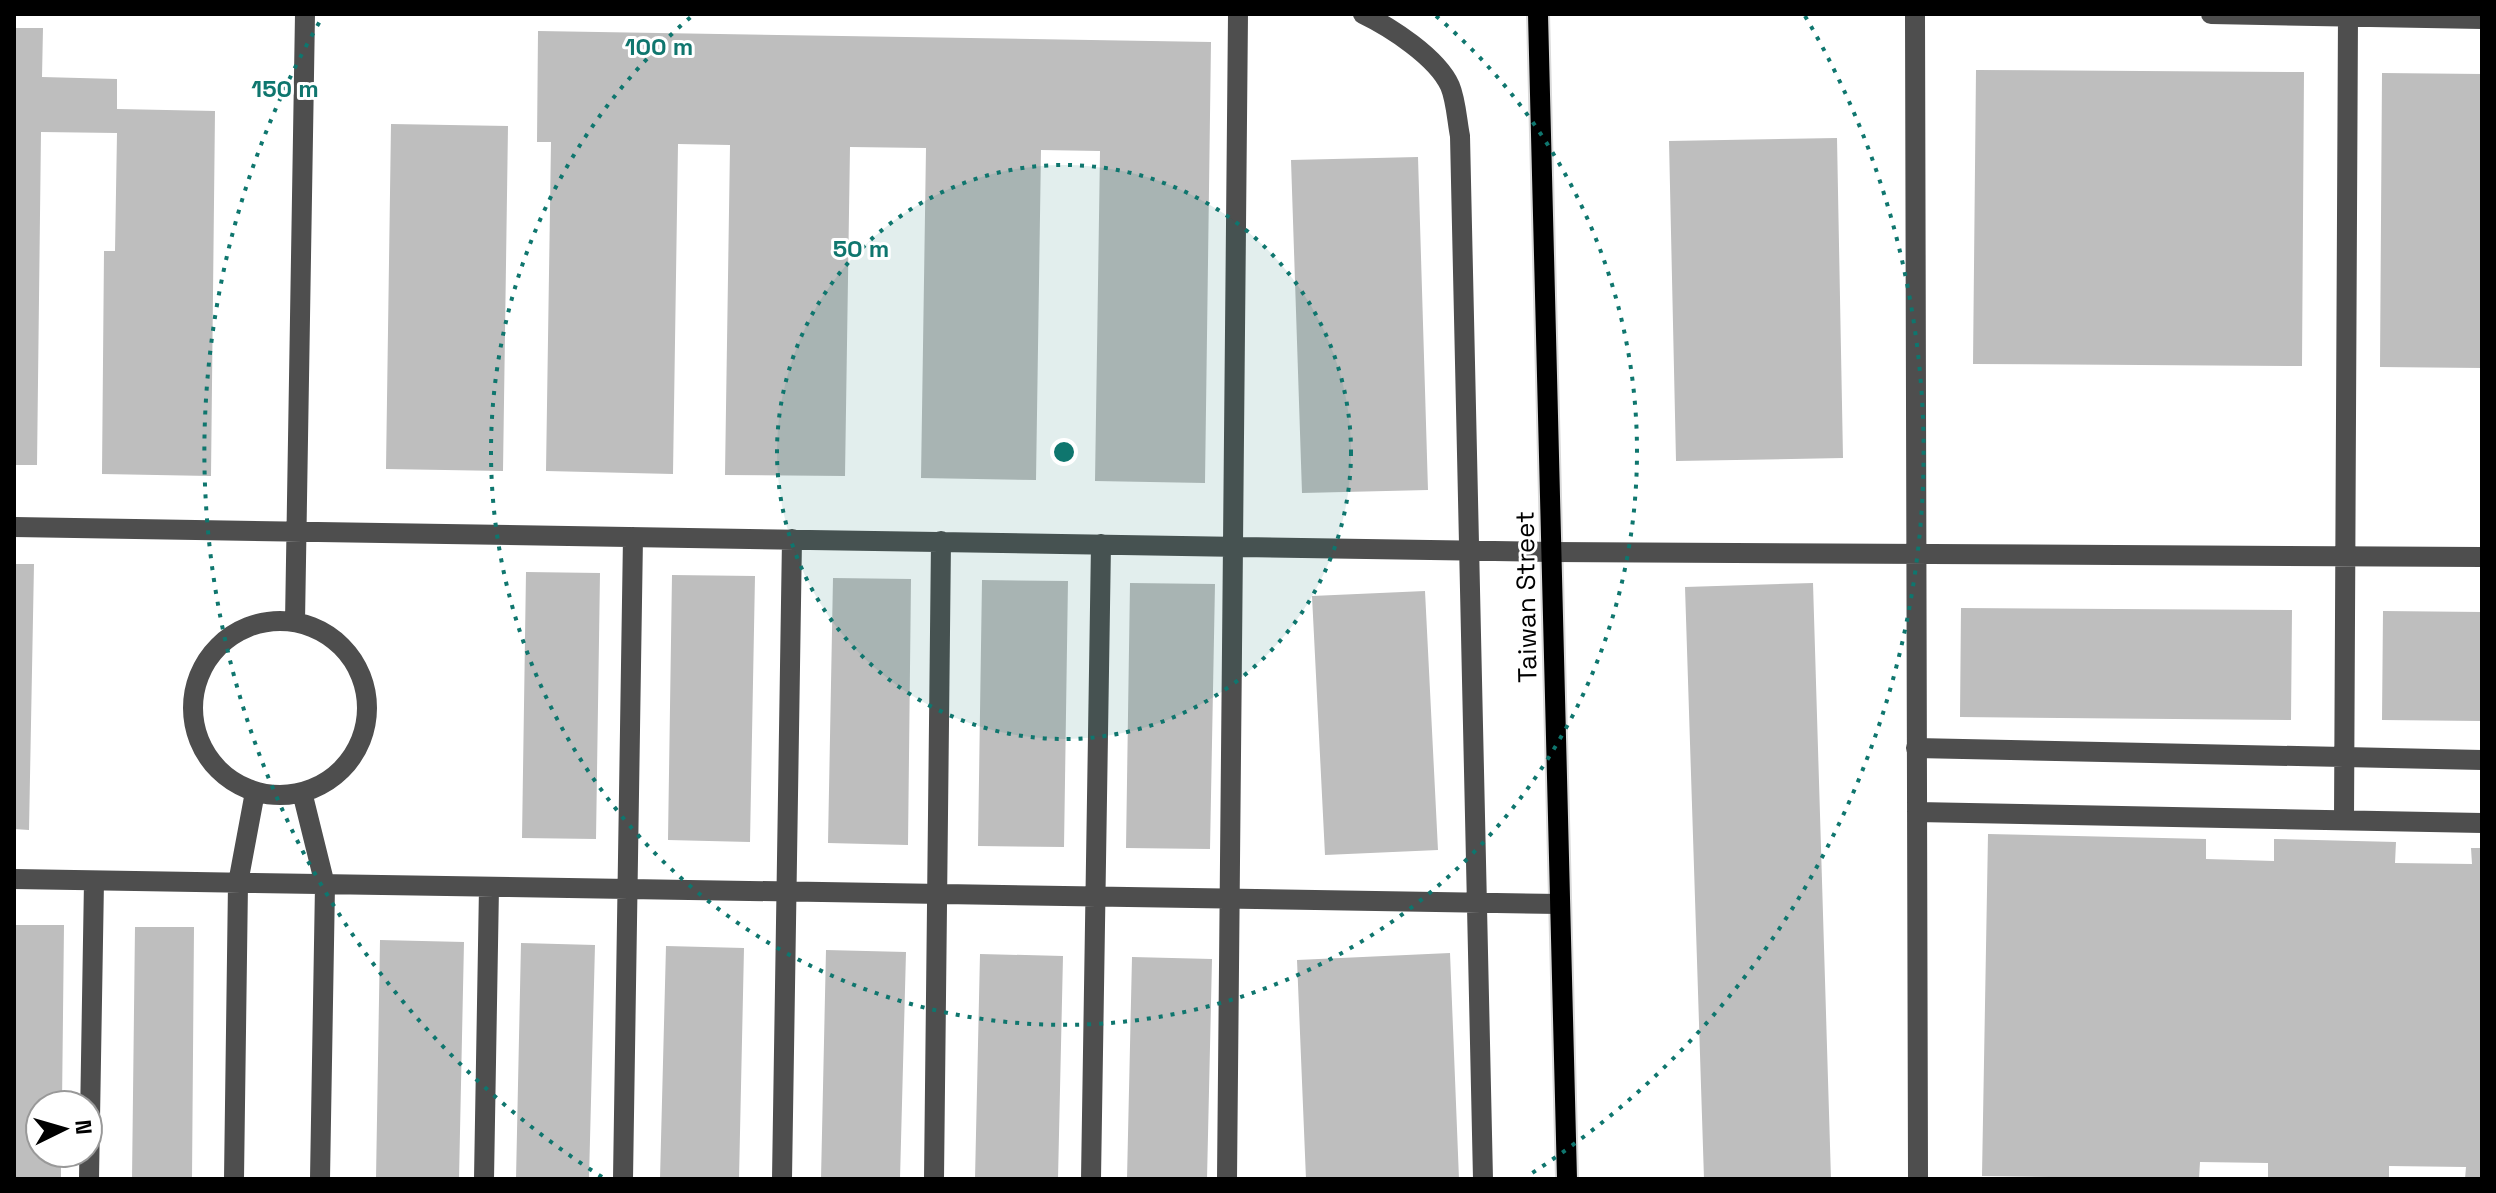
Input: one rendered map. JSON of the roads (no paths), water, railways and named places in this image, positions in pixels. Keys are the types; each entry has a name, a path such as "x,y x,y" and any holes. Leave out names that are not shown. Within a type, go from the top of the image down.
{"main road":[{"name":"Taiwan Street","path":"1538,14 1567,1179"}],"lane":[{"path":"295,622 305,14"},
{"path":"1227,1179 1238,14"},
{"path":"1363,14 1408,41 1431,62 1450,86 1460,136 1483,1179"},
{"path":"1915,14 1918,1179"},
{"path":"2211,14 2482,19"},
{"path":"2344,820 2348,15"},
{"path":"14,527 1551,552 2482,557"},
{"path":"623,1179 633,537"},
{"path":"782,1179 792,539"},
{"path":"934,1179 941,541"},
{"path":"1091,1179 1101,544"},
{"path":"270,620 316,628 334,639 349,655 360,674 366,695 367,716 362,737 339,772 322,784 302,792 279,795 255,792 233,782 215,766 202,747 194,724 193,700 199,677 210,655 226,639 247,626 270,620"},
{"path":"1916,748 2482,760"},
{"path":"234,1179 238,883 255,792"},
{"path":"302,792 325,885 320,1179"},
{"path":"1917,812 2482,823"},
{"path":"14,879 1560,904"},
{"path":"89,1179 94,881"},
{"path":"484,1179 489,887"}]}
